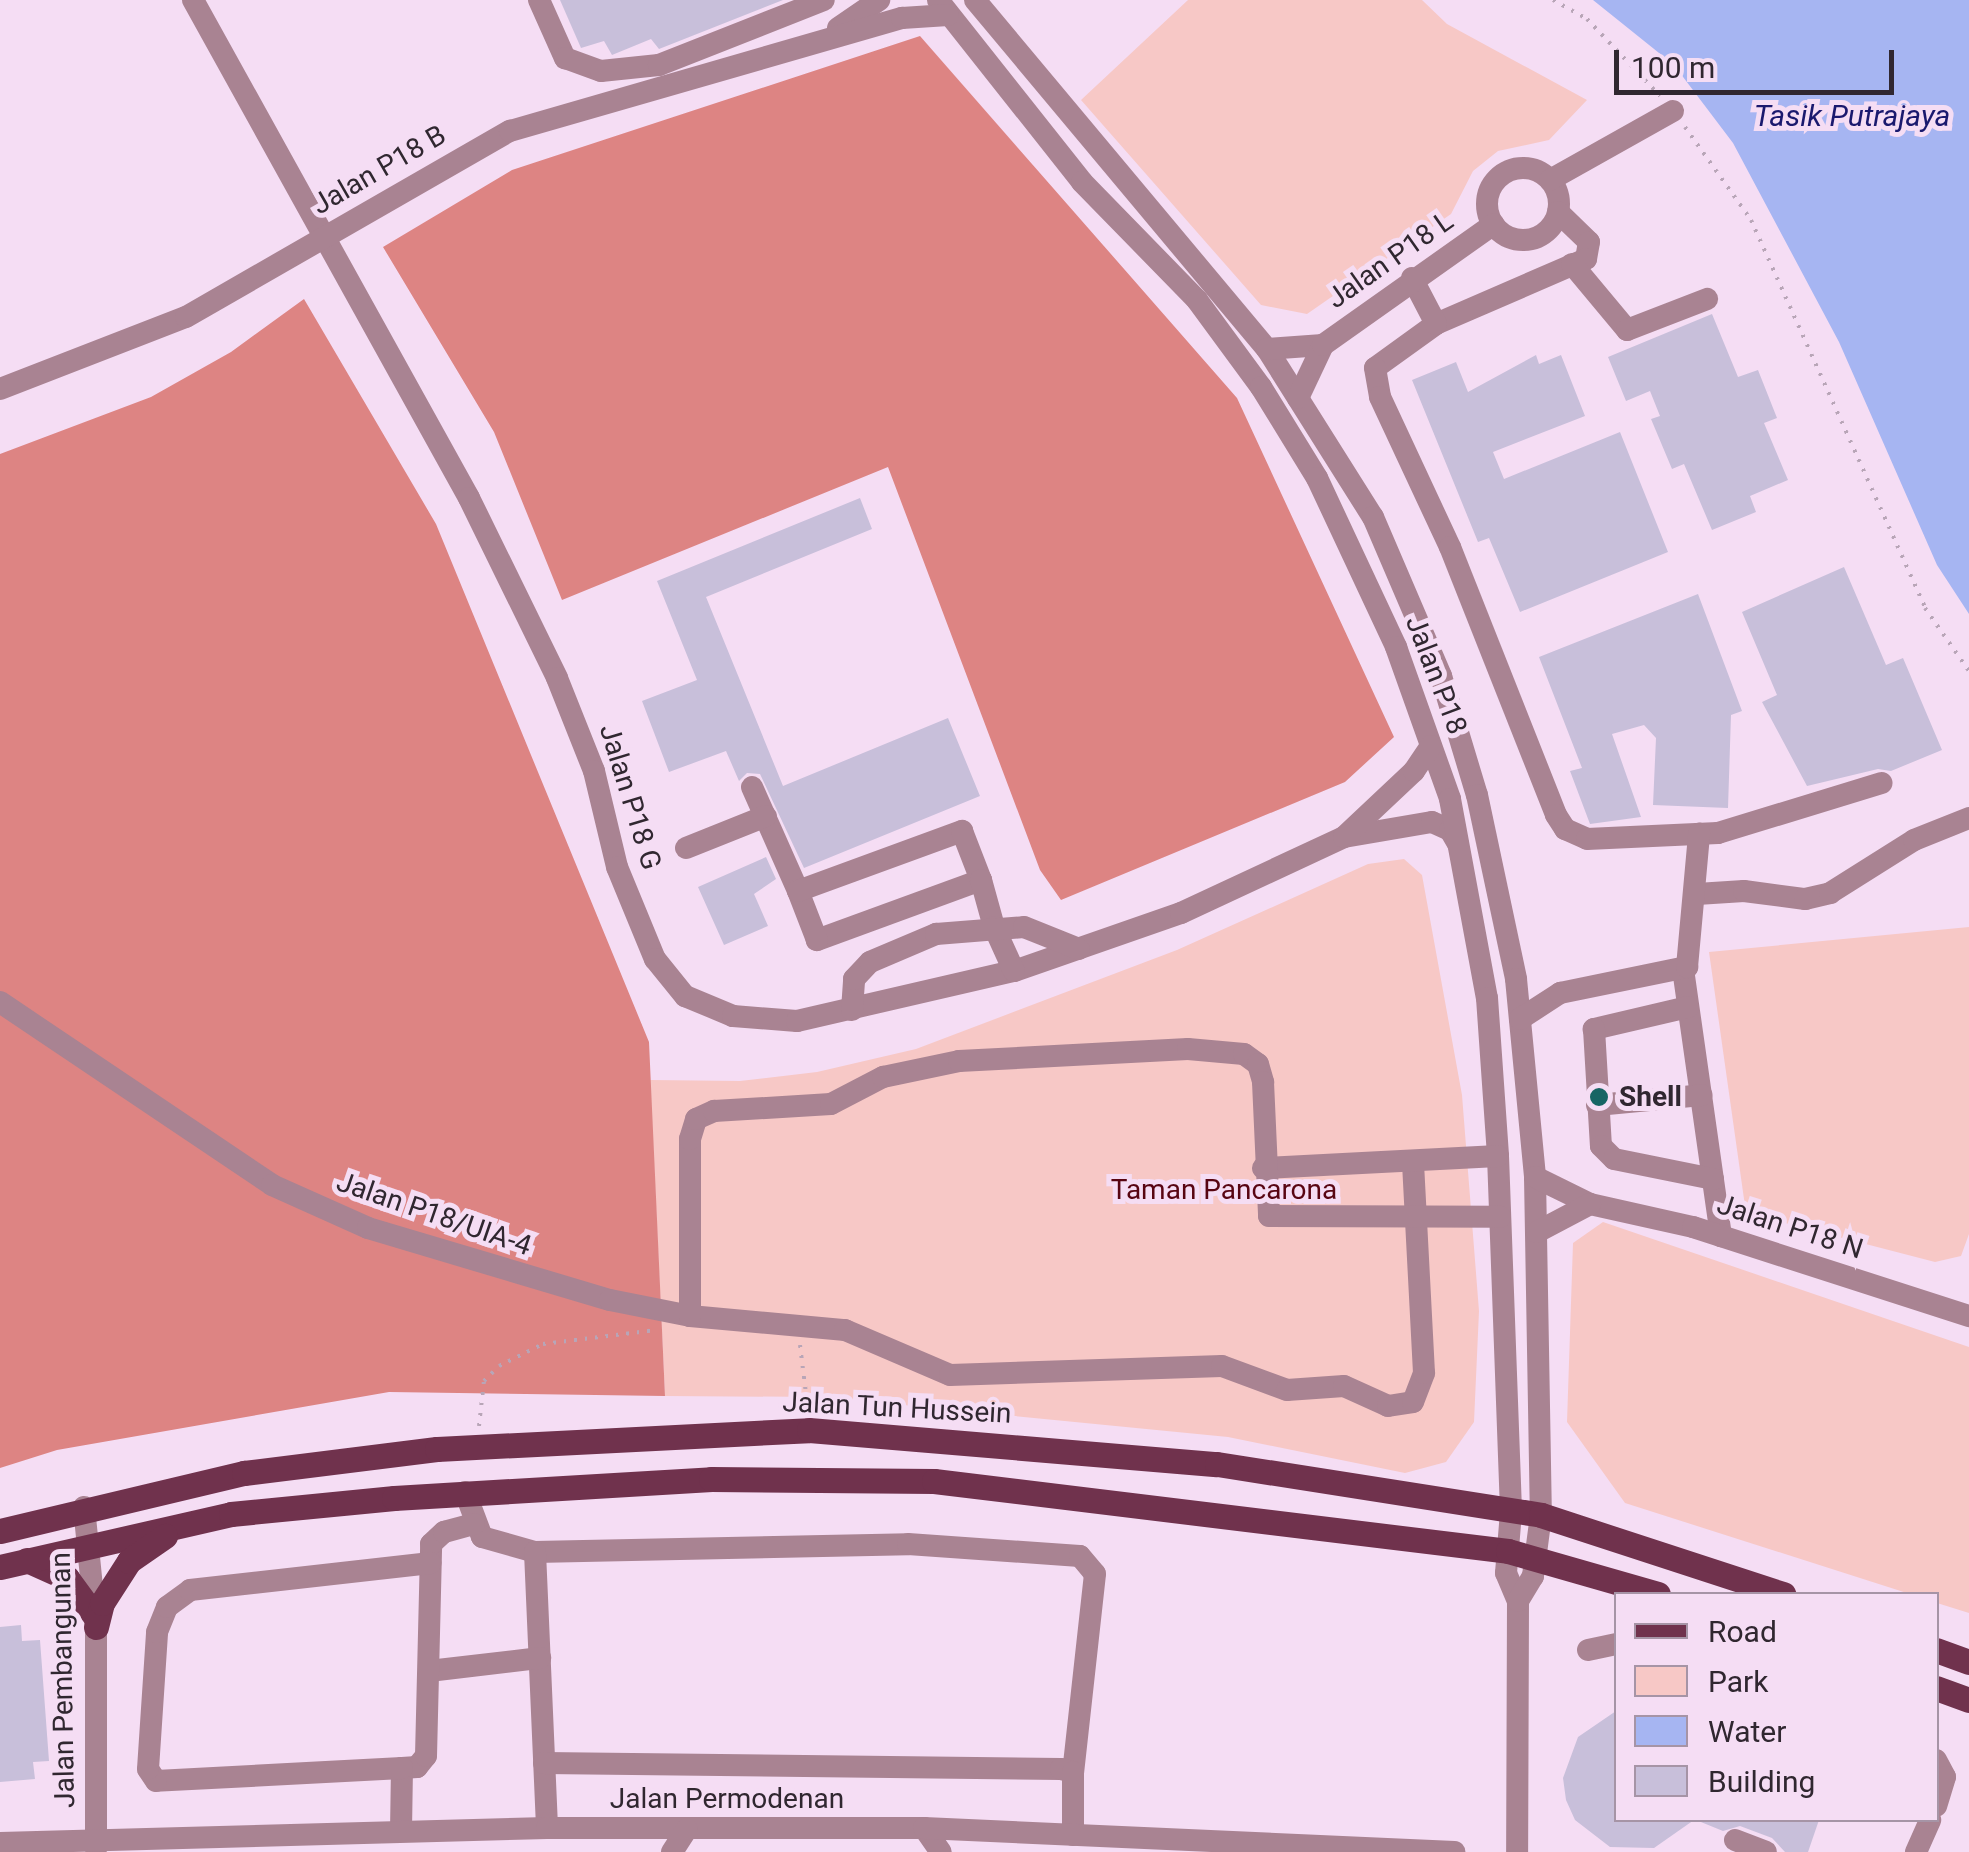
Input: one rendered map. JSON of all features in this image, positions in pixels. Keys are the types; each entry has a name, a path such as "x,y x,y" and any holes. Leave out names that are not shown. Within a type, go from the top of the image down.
{"main road":[{"name":"Jalan Tun Hussein","path":"0,1531 84,1507 244,1474 480,1446 809,1430 1217,1464 1540,1515 1777,1592"},
{"path":"0,1566 231,1514 465,1492 712,1479 934,1481 1508,1551 1537,1556 1652,1592"},
{"path":"95,1621 128,1562 164,1536 231,1514"},
{"path":"27,1560 68,1578 95,1621"},
{"path":"1939,1651 1969,1662"},
{"path":"1939,1689 1969,1700"}],"street":[{"name":"Jalan P18 G","path":"194,0 469,498 558,678 594,771 617,867 655,959 685,996 733,1016 797,1021 1014,971 1181,913 1344,837 1432,822 1450,830 1464,854"},
{"path":"539,0 565,58 580,67 662,76 776,19 824,0"},
{"name":"Jalan P18 B","path":"796,50 878,0"},
{"name":"Jalan P18","path":"975,0 1267,349 1373,517 1441,676 1477,794 1516,978 1535,1177 1540,1515 1537,1556 1518,1600"},
{"name":"Jalan P18 B","path":"0,389 186,317 510,131 662,76 796,50 943,8"},
{"name":"Jalan P18","path":"943,8 1082,182 1197,300 1260,387 1325,495 1396,646 1464,854 1487,998 1498,1156 1511,1512 1506,1573 1518,1600"},
{"path":"776,19 796,50"},
{"path":"1673,110 1550,180 1558,212 1591,246 1586,258 1436,324 1375,368 1380,397 1450,547 1556,815 1565,829 1588,839 1699,834 1772,820 1882,783"},
{"name":"Jalan P18 L","path":"1550,180 1521,168 1501,175 1487,204 1494,224 1524,240 1546,232 1558,212"},
{"name":"Jalan P18 L","path":"1298,398 1323,345 1412,278 1494,224"},
{"path":"1572,264 1628,330 1707,299"},
{"path":"1412,278 1436,324"},
{"name":"Jalan P18 L","path":"1267,349 1323,345"},
{"name":"Jalan P18 G","path":"1344,837 1358,816 1414,771 1430,746"},
{"path":"752,787 818,940 980,880"},
{"path":"686,848 766,816"},
{"path":"1698,894 1744,891 1805,899 1830,893 1914,840 1969,818"},
{"path":"798,891 962,831 994,928 1014,971"},
{"path":"1699,834 1698,894 1687,966 1688,1006 1721,1236"},
{"path":"852,1010 854,979 870,962 936,934 1024,927 1079,949"},
{"path":"1520,1019 1560,993 1687,966"},
{"path":"1516,978 1560,993"},
{"name":"Jalan P18/UIA-4","path":"0,1002 288,1192 479,1266 690,1316 845,1330 950,1376 1222,1366 1287,1390 1356,1388 1396,1407 1418,1395 1424,1374 1417,1216"},
{"path":"1688,1006 1594,1029 1601,1146 1614,1159 1713,1178"},
{"path":"690,1316 690,1139 704,1114 832,1104 883,1077 958,1061 1218,1049 1244,1054 1262,1072 1266,1210 1275,1218 1500,1218"},
{"path":"1597,1105 1702,1096"},
{"path":"1263,1168 1498,1156"},
{"path":"1413,1161 1417,1216"},
{"name":"Jalan P18 N","path":"1535,1177 1590,1204 1721,1236 1967,1308"},
{"path":"1537,1232 1590,1204"},
{"path":"465,1492 474,1524 495,1545 536,1552 908,1544 1080,1556 1095,1574 1073,1772 1073,1836"},
{"name":"Jalan Pembangunan","path":"84,1507 92,1547 95,1621 96,1844"},
{"path":"430,1563 190,1590 167,1607 157,1632 148,1769 156,1781 417,1767 426,1756 430,1563 436,1536 474,1524"},
{"path":"536,1552 547,1828"},
{"path":"1518,1600 1518,1852"},
{"path":"1588,1650 1614,1644"},
{"path":"428,1671 540,1658"},
{"path":"544,1762 1073,1772"},
{"path":"400,1831 402,1768"},
{"path":"1939,1769 1945,1788 1939,1800"},
{"path":"1916,1852 1929,1822"},
{"name":"Jalan Permodenan","path":"0,1843 330,1842 400,1831 547,1828 924,1828 1454,1852"},
{"path":"924,1828 941,1852"},
{"path":"600,1829 617,1852"},
{"path":"672,1852 687,1829"},
{"path":"1015,1852 1034,1834"},
{"path":"1735,1840 1766,1852"}],"path":[{"path":"1553,0 1587,19 1673,110 1750,220 1925,608 1969,671"},
{"path":"480,1446 484,1382 499,1366 543,1344 644,1334 690,1316"},
{"path":"798,1328 807,1399"}],"green space":[{"path":"1188,0 1422,0 1447,24 1587,100 1549,140 1498,151 1473,171 1451,214 1307,314 1261,305 1081,100"},
{"name":"Taman Pancarona","path":"1404,859 1422,875 1462,1095 1479,1311 1474,1422 1446,1462 1405,1473 1228,1437 821,1397 665,1396 650,1080 740,1081 817,1072 916,1049 1177,950 1368,864"},
{"path":"1969,927 1969,1234 1961,1256 1935,1262 1746,1213 1709,952"},
{"path":"1603,1222 1969,1347 1969,1613 1939,1604 1939,1592 1904,1592 1625,1503 1567,1422 1573,1243"}],"shaded area":[{"path":"920,36 1237,398 1394,737 1345,782 1061,900 1040,870 888,467 562,600 494,432 383,247 512,170"},
{"path":"304,299 436,524 649,1042 665,1396 389,1392 57,1450 0,1468 0,454 151,397 231,352"}],"water":[{"name":"Tasik Putrajaya","path":"1593,0 1969,0 1969,614 1937,565 1839,342 1733,143 1674,65"}],"building":[{"path":"560,0 783,0 659,49 651,39 612,55 604,41 581,48"},
{"path":"1712,314 1738,377 1758,370 1777,418 1764,423 1788,480 1750,496 1756,512 1712,530 1684,464 1672,469 1651,419 1660,416 1650,391 1626,401 1608,357"},
{"path":"1536,355 1539,364 1561,355 1585,416 1493,452 1504,479 1620,432 1668,552 1520,612 1489,538 1478,542 1412,380 1456,362 1468,392"},
{"path":"860,498 872,529 706,597 783,786 948,718 980,796 804,868 760,774 747,773 739,781 726,751 669,772 642,701 697,680 657,581"},
{"path":"1844,567 1886,665 1903,658 1942,750 1891,771 1878,769 1807,786 1762,702 1777,695 1742,612"},
{"path":"1698,594 1742,711 1731,715 1728,808 1653,805 1656,738 1644,725 1612,734 1641,817 1590,824 1570,771 1582,768 1539,657"},
{"path":"766,857 776,879 754,894 768,926 724,945 698,887"},
{"path":"21,1625 22,1641 40,1640 49,1761 33,1762 35,1779 0,1782 0,1627"},
{"path":"1614,1712 1614,1822 1691,1822 1654,1848 1610,1847 1575,1820 1566,1800 1563,1778 1578,1737"},
{"path":"1701,1822 1818,1822 1808,1852 1785,1852 1772,1838 1740,1826 1723,1831"}],"place":[{"name":"Shell","path":"1599,1097"}]}
